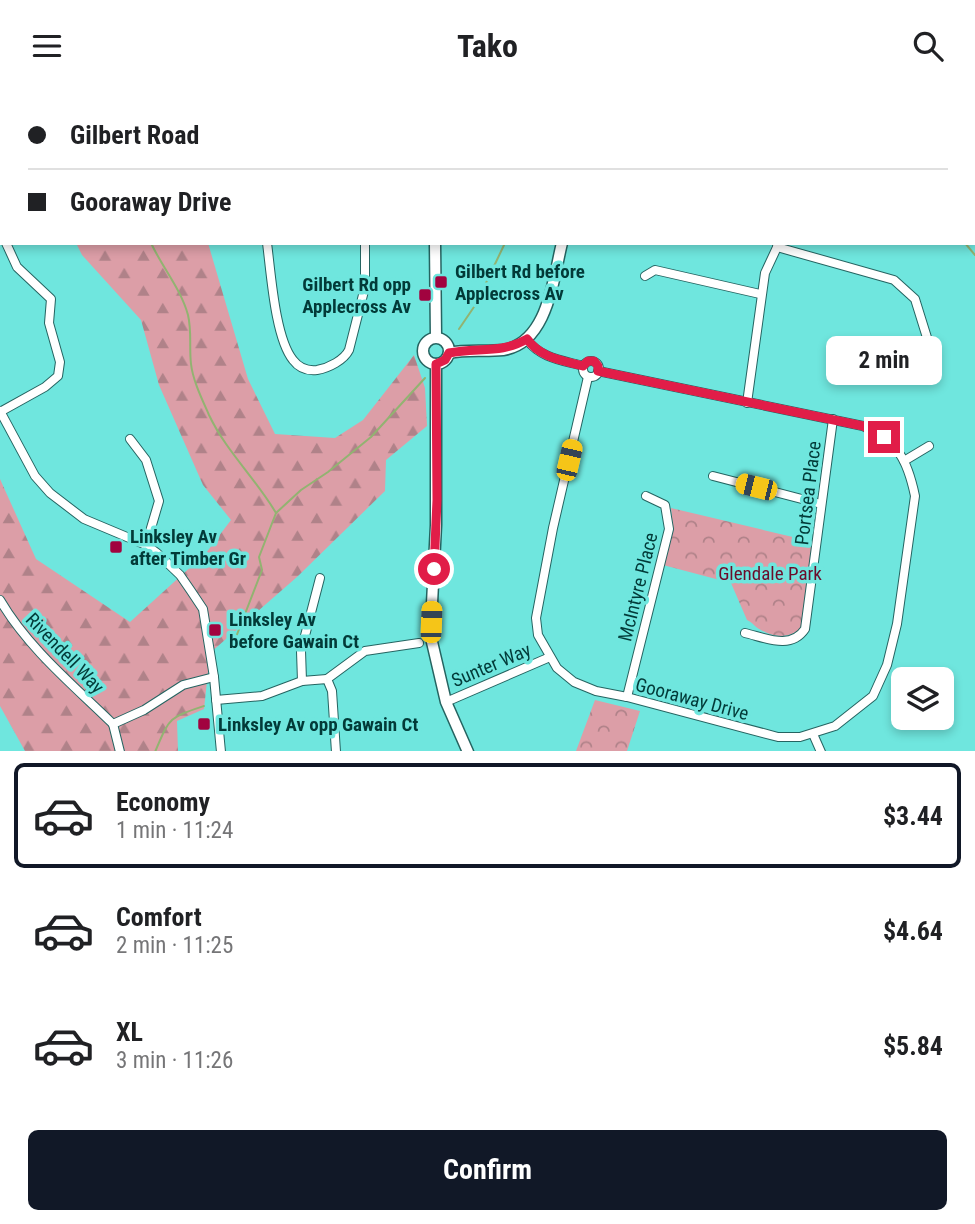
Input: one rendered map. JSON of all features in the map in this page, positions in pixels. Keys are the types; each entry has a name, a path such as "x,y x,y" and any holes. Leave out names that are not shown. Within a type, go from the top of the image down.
{"main road":[{"path":"435,245 436,337"},
{"path":"449,353 445,342 436,337 427,340 423,347 427,361 436,364 445,360 449,353 461,350 504,349 527,339 542,318 561,245"},
{"path":"436,364 436,525 431,622 434,657 446,702 468,751"}],"street":[{"path":"7,245 17,267 51,299 49,323 60,362 58,376 45,387 0,412 35,476 50,493 85,519 146,545 180,575 203,609 214,677 221,751"},
{"path":"267,245 282,334 291,358 303,368 312,370 325,368 348,353 366,280 365,245"},
{"path":"747,403 760,294 765,273 778,245 894,280 915,299 929,344"},
{"path":"646,276 655,270 760,294"},
{"path":"527,339 534,349 544,355 583,366"},
{"path":"588,361 594,361 598,371 588,377 583,372 583,366 588,361"},
{"name":"Gooraway Drive","path":"588,377 553,528 536,618 538,635 557,668 574,682 596,691 765,735 800,737 835,726 873,696 887,665 897,624 915,496 911,476 898,450 884,437 863,426 598,371"},
{"name":"Portsea Place","path":"745,633 780,642 800,637 805,629 833,419"},
{"path":"130,439 146,460 159,501 146,545"},
{"path":"904,461 929,446"},
{"path":"713,476 821,503"},
{"name":"McIntyre Place","path":"627,697 669,529 665,505 646,496"},
{"path":"302,681 301,651 320,578"},
{"name":"Rivendell Way","path":"0,600 13,623 113,724"},
{"path":"216,701 262,696 302,681 327,679 365,651 419,643"},
{"name":"Sunter Way","path":"446,702 550,657"},
{"path":"120,751 113,724 144,710 183,685 214,677"},
{"path":"327,679 332,691 336,751"},
{"path":"813,734 821,751"}],"green space":[{"path":"77,245 209,245 248,379 275,434 335,438 363,420 414,355 425,388 427,426 386,460 385,491 297,577 210,653 204,709 177,721 178,751 25,751 0,706 0,479 36,559 130,622 206,553 231,520 203,485 159,385 141,320 82,255"},
{"name":"Glendale Park","path":"671,508 814,542 803,626 789,635 766,633 747,620 731,583 663,565 673,528"},
{"path":"595,700 640,711 627,751 576,751"}],"waterway":[{"path":"152,245 185,305 189,321 192,370 209,415 224,441 276,513"},
{"path":"459,329 476,304 504,245"},
{"path":"967,245 975,255"},
{"path":"231,650 262,570 259,557 276,513 301,490 371,437 425,378"},
{"path":"155,751 172,720 204,706"}],"place":[{"name":"Gilbert Rd before Applecross Av","path":"441,282"},
{"name":"Gilbert Rd opp Applecross Av","path":"425,295"},
{"name":"Linksley Av after Timber Gr","path":"116,547"},
{"name":"Linksley Av before Gawain Ct","path":"215,630"},
{"name":"Linksley Av opp Gawain Ct","path":"204,724"}],"route":[{"path":"434,569 437,500 436,364 445,360 449,353 461,350 504,349 527,339 534,349 544,355 583,366 588,361 594,361 598,371 833,419 863,426 884,437"}]}
